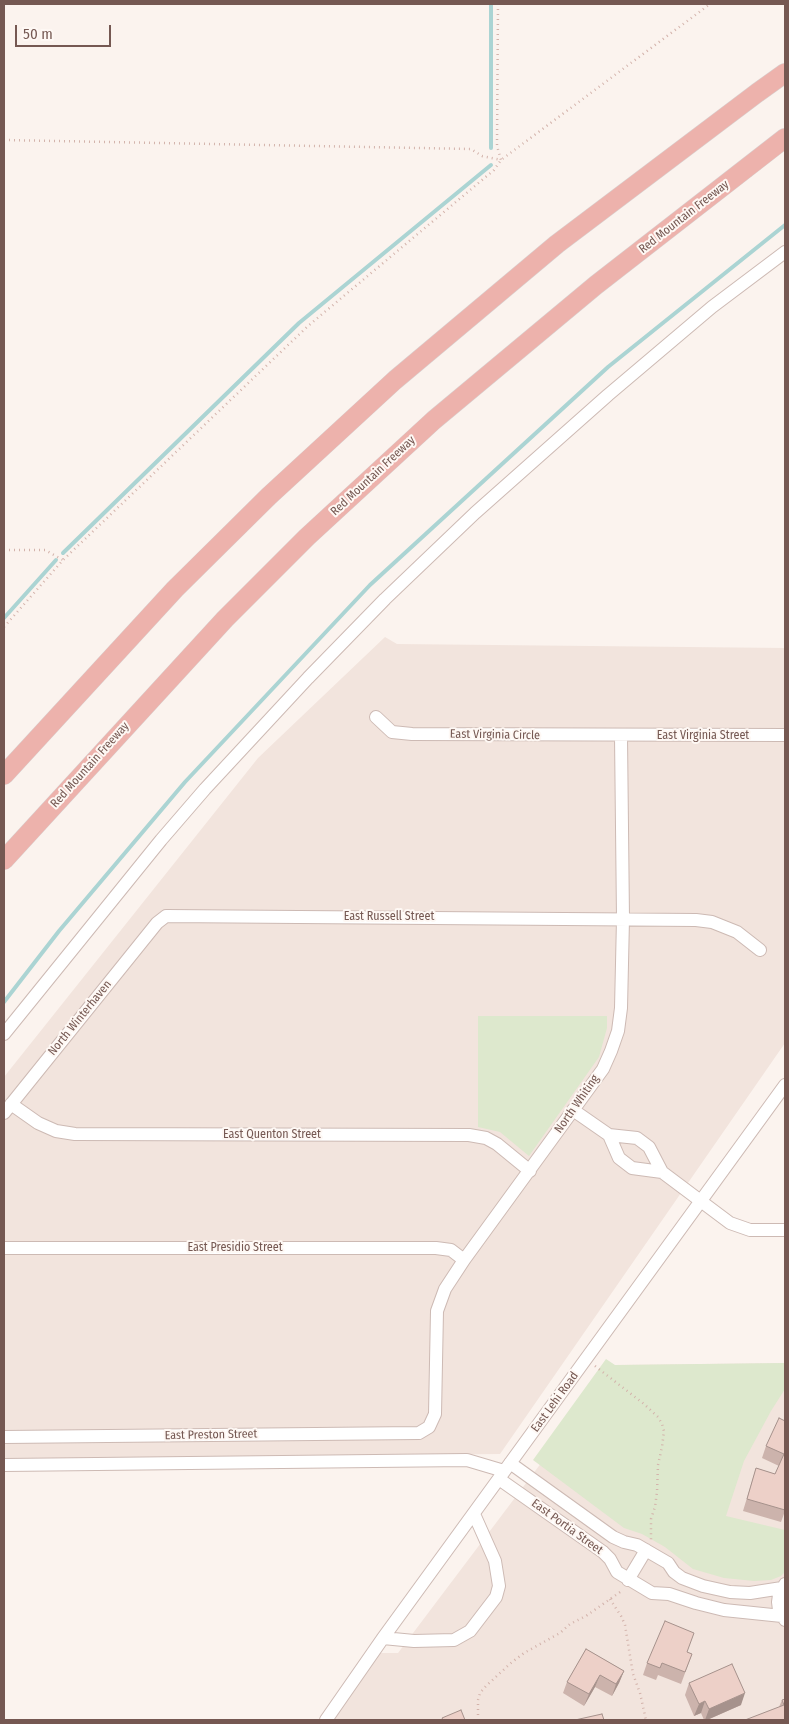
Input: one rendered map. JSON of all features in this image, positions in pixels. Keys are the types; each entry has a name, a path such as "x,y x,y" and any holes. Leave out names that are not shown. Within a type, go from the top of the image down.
{"highway":[{"path":"4,775 175,589 269,496 395,380 557,244 757,93 785,74"},
{"name":"Red Mountain Freeway","path":"4,860 225,619 307,537 413,439 596,284 785,138"}],"street":[{"path":"4,1034 161,840 205,789 372,612 475,513 608,395 712,307 785,252"},
{"name":"East Virginia Circle","path":"376,717 392,732 412,734 621,736"},
{"name":"East Virginia Street","path":"621,736 785,735"},
{"name":"North Whiting","path":"419,1433 429,1426 435,1414 437,1311 445,1289 603,1069 618,1031 622,1008 623,919 621,736"},
{"name":"East Russell Street","path":"157,923 166,916 696,920 712,922 737,932 760,950"},
{"name":"North Winterhaven","path":"7,1108 157,923"},
{"name":"East Lehi Road","path":"326,1720 383,1638 785,1085"},
{"name":"East Quenton Street","path":"7,1108 56,1131 76,1134 469,1135 486,1138 497,1144 530,1171"},
{"path":"573,1110 609,1135 637,1138 649,1147 662,1172 730,1223 750,1230 785,1230"},
{"path":"609,1135 619,1158 632,1168 662,1172"},
{"name":"East Presidio Street","path":"4,1248 436,1248 451,1250 464,1260"},
{"name":"East Preston Street","path":"4,1437 419,1433"},
{"path":"4,1465 467,1460 505,1471"},
{"name":"East Portia Street","path":"505,1471 613,1537 624,1542 636,1544 668,1563 674,1572 682,1578 704,1586 750,1594 783,1586"},
{"name":"East Portia Street","path":"505,1471 603,1552 610,1559 617,1572 652,1594 670,1594 724,1610 784,1618"},
{"path":"383,1638 414,1641 454,1640 470,1631 496,1597 499,1586 495,1561 474,1514"},
{"path":"628,1580 646,1550"},
{"path":"783,1586 778,1602 784,1618"}],"path":[{"path":"498,4 497,146 501,160"},
{"path":"4,626 64,560 308,326 494,170 501,160 710,4"},
{"path":"4,140 471,149 482,156 501,160"},
{"path":"4,550 45,550 64,560"},
{"path":"586,1359 648,1408 658,1417 662,1424 664,1431 658,1465 655,1508 651,1520 651,1542 646,1550"},
{"path":"478,1720 478,1700 480,1693 486,1686 524,1653 552,1639 570,1624 586,1616 624,1589 628,1580"},
{"path":"610,1599 622,1616 633,1674 646,1720"}],"shaded area":[{"path":"385,637 397,644 785,648 785,1043 500,1454 4,1459 4,1077 258,758"},
{"path":"785,1363 785,1720 326,1720 373,1653 398,1653 615,1365"}],"green space":[{"path":"478,1016 607,1016 607,1028 599,1057 529,1156 500,1132 478,1127"},
{"path":"606,1359 615,1365 785,1363 785,1389 744,1461 726,1516 785,1530 785,1572 781,1576 771,1580 754,1581 724,1578 693,1569 665,1547 642,1534 624,1528 533,1460"}],"building":[{"path":"779,1418 785,1421 785,1510 747,1499 756,1468 775,1474 784,1454 766,1446"},
{"path":"665,1621 694,1633 687,1652 692,1654 685,1672 662,1663 660,1668 647,1663"},
{"path":"586,1649 624,1671 616,1684 600,1675 589,1694 567,1682"},
{"path":"732,1664 745,1693 709,1709 705,1701 699,1704 689,1683"},
{"path":"785,1699 785,1720 745,1720 784,1705 782,1700"},
{"path":"461,1710 465,1720 443,1720 442,1718"},
{"path":"602,1714 604,1720 575,1720"}],"waterway":[{"path":"491,4 491,148"},
{"path":"63,553 299,323 491,165"},
{"path":"4,1002 59,931 185,782 370,585 608,367 785,225"},
{"path":"4,618 56,560"}]}
